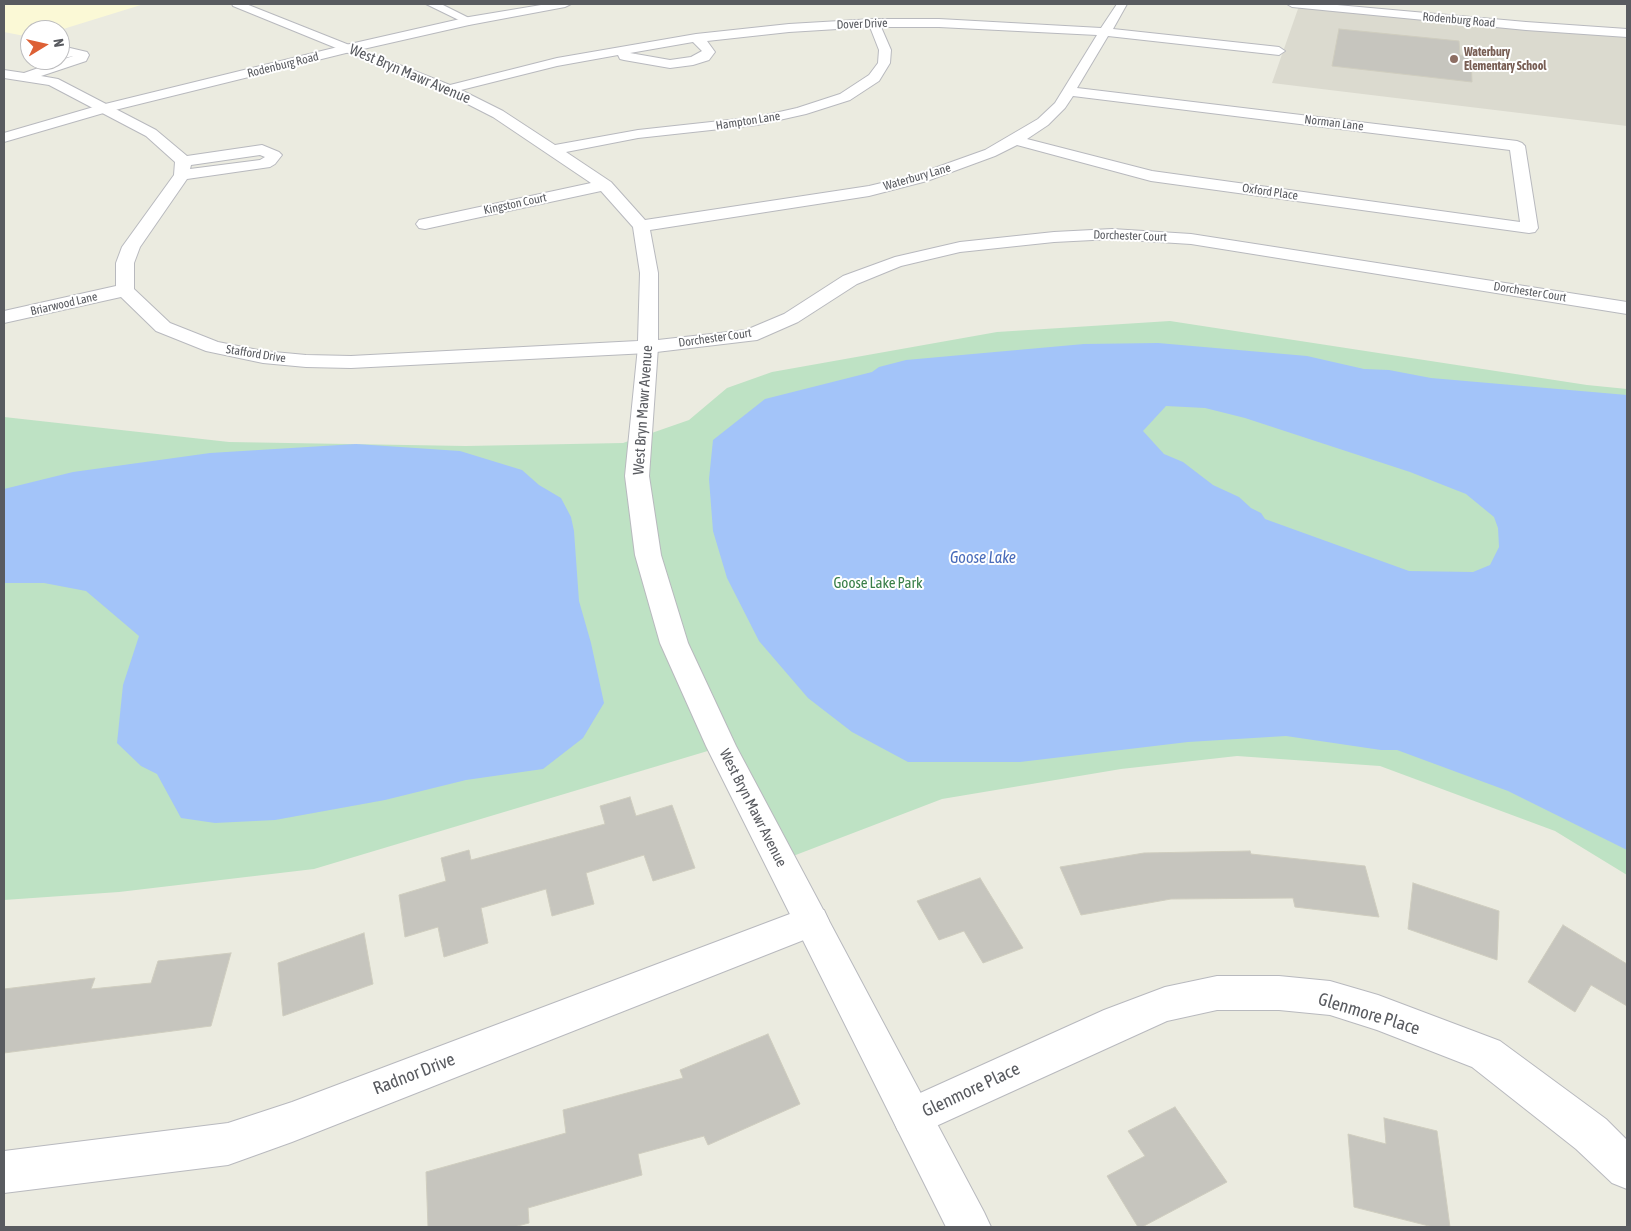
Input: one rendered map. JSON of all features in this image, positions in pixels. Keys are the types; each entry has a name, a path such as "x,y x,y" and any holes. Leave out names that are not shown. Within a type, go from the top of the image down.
{"street":[{"name":"West Bryn Mawr Avenue","path":"237,4 450,89 498,114 555,150 605,185 640,226 649,273 648,346 637,476 648,556 674,643 721,746 969,1227"},
{"path":"432,4 469,21"},
{"name":"Rodenburg Road","path":"4,138 102,109 350,48 469,21 565,4"},
{"name":"Waterbury Lane","path":"640,226 817,200 886,187 954,167 990,153 1043,122 1060,104 1122,4"},
{"name":"Rodenburg Road","path":"1292,4 1518,26 1627,33"},
{"name":"Dover Drive","path":"450,89 556,62 611,51 696,38 789,28 874,24 999,25 1104,32 1279,51"},
{"name":"Hampton Lane","path":"555,150 638,134 757,121 800,111 845,97 874,78 884,63 885,50 874,24"},
{"path":"611,51 631,59 651,62 670,64 693,61 704,57 709,52 708,47 696,38"},
{"path":"70,52 83,55 81,58 70,62"},
{"path":"4,74 20,68"},
{"path":"24,77 45,70"},
{"path":"4,74 53,82 151,134 168,146 183,168 131,247 125,263 125,290"},
{"name":"Norman Lane","path":"1069,91 1516,146 1529,228"},
{"name":"Oxford Place","path":"1015,140 1150,176 1529,228"},
{"name":"Kingston Court","path":"425,224 605,185"},
{"name":"Dorchester Court","path":"648,346 750,336 791,318 850,280 896,262 960,248 1054,237 1112,234 1191,239 1627,308"},
{"name":"Briarwood Lane","path":"4,317 125,290"},
{"name":"Stafford Drive","path":"125,290 163,327 213,347 263,357 306,361 351,362 648,346"},
{"name":"Radnor Drive","path":"4,1172 228,1144 292,1122 811,921"},
{"name":"Glenmore Place","path":"912,1117 1118,1023 1165,1004 1217,993 1279,993 1330,998 1378,1013 1486,1054 1591,1134 1627,1168"}],"shaded area":[{"path":"4,4 144,4 70,27 70,20 20,20 20,35 4,32"},
{"name":"Waterbury Elementary School","path":"1299,6 1539,29 1627,35 1627,126 1272,83"}],"green space":[{"name":"Goose Lake Park","path":"1170,321 1587,385 1627,389 1627,875 1555,831 1380,766 1237,756 1121,769 942,799 780,861 721,747 314,869 119,892 4,900 4,417 229,442 466,446 623,443 689,420 727,388 772,372 997,332"}],"water":[{"name":"Goose Lake","path":"1158,343 1307,356 1364,369 1389,370 1431,378 1627,395 1627,850 1508,791 1397,750 1381,750 1286,736 1188,742 1020,762 908,762 852,732 808,698 759,641 727,578 713,531 709,479 713,440 765,399 872,372 879,367 906,360 1084,344","holes":["1166,406 1205,408 1245,418 1410,472 1466,494 1494,517 1498,528 1499,547 1490,565 1473,572 1409,571 1265,519 1261,513 1251,508 1239,497 1213,485 1183,462 1164,454 1143,431"]},
{"path":"356,444 460,451 522,470 539,485 561,498 571,517 574,531 579,601 591,643 604,703 583,738 543,769 466,780 385,800 275,820 215,823 181,818 157,774 141,766 117,743 123,685 139,636 86,591 44,583 4,583 4,489 73,472 210,453"}],"building":[{"path":"1339,29 1459,41 1460,55 1471,56 1472,82 1332,66"},
{"path":"630,797 636,816 672,805 695,868 653,881 644,855 586,873 594,904 552,916 546,889 481,908 488,943 444,957 438,927 405,937 399,895 446,881 441,858 469,850 471,860 605,824 600,806"},
{"path":"1250,851 1251,854 1365,866 1379,917 1295,907 1293,898 1171,899 1081,915 1060,867 1144,853"},
{"path":"980,878 1023,948 983,963 964,931 939,940 917,901"},
{"path":"1413,883 1499,911 1497,960 1408,929"},
{"path":"1563,925 1627,964 1627,1006 1591,985 1575,1012 1528,982"},
{"path":"364,933 373,984 283,1016 278,963"},
{"path":"231,953 211,1026 4,1053 4,989 95,978 91,989 151,983 158,961"},
{"path":"768,1034 800,1104 708,1145 704,1136 638,1154 642,1175 528,1208 529,1223 514,1227 428,1227 426,1172 566,1133 563,1110 683,1078 680,1070"},
{"path":"1175,1107 1227,1182 1142,1227 1138,1227 1107,1176 1145,1156 1128,1131"},
{"path":"1384,1118 1437,1131 1450,1227 1433,1227 1354,1207 1348,1134 1386,1144"}],"place":[{"name":"Waterbury Elementary School","path":"1454,59"}]}
